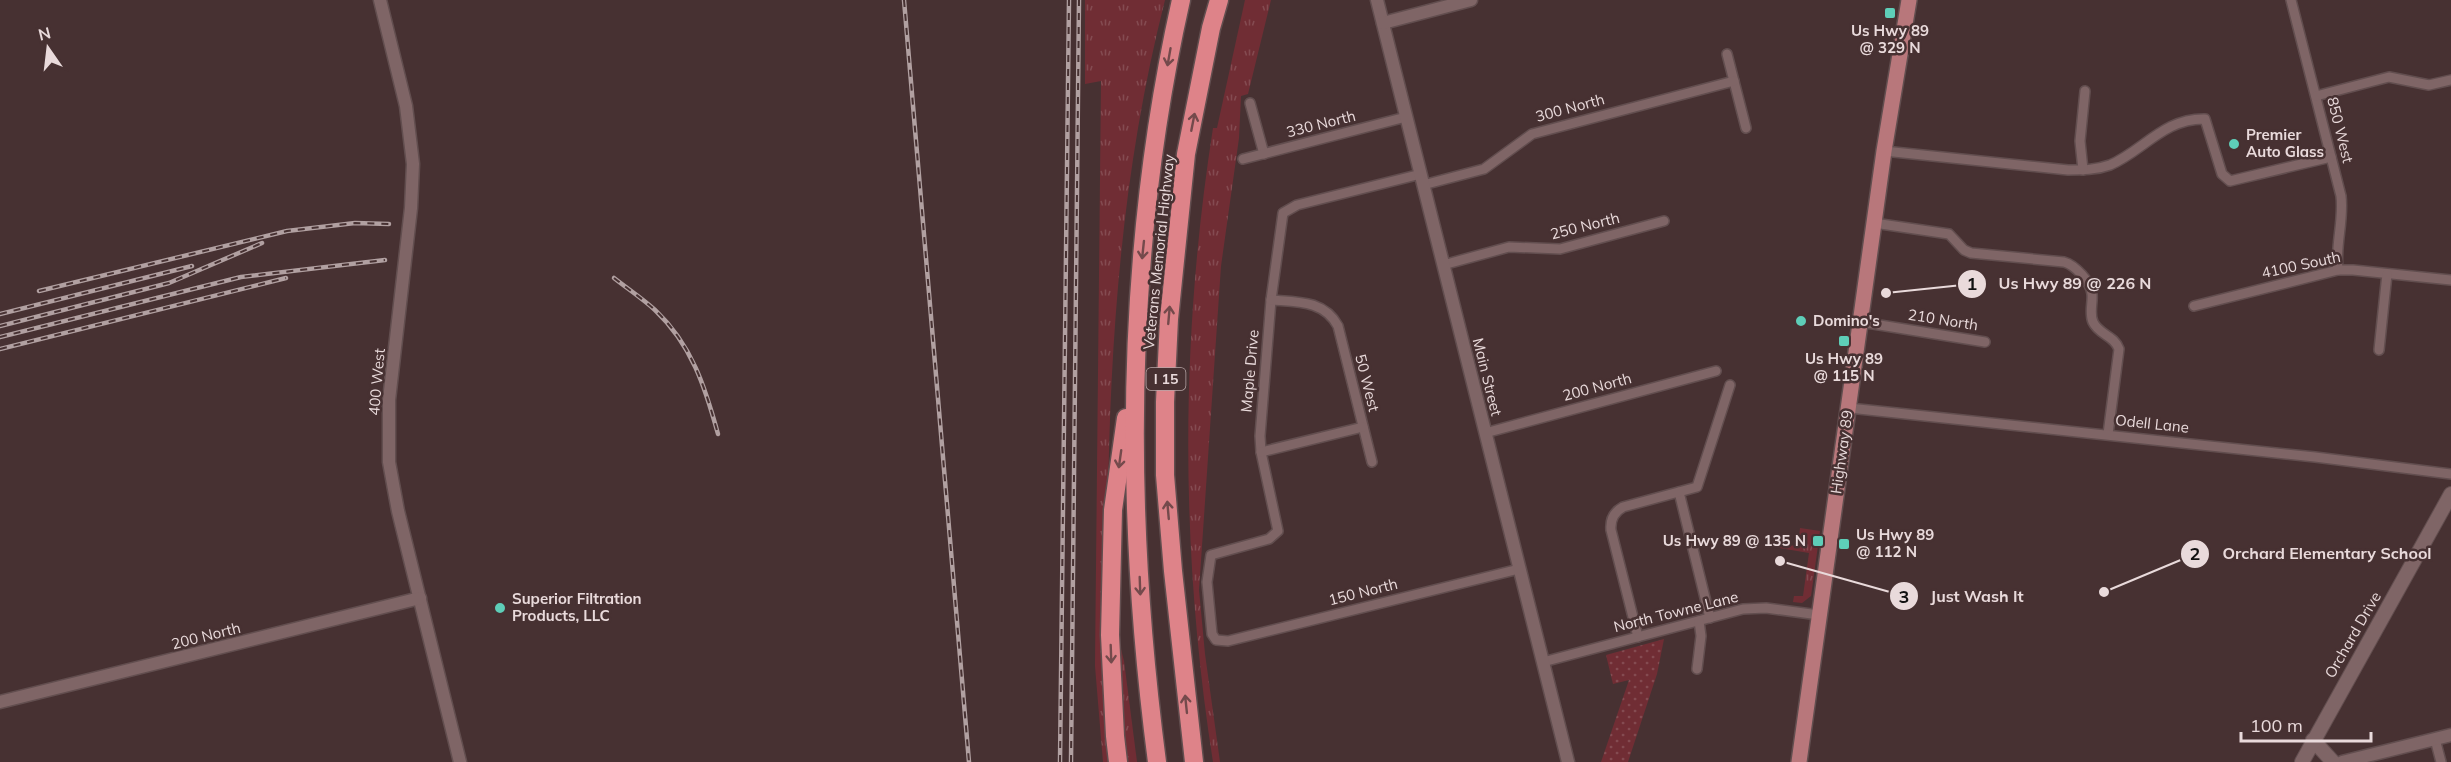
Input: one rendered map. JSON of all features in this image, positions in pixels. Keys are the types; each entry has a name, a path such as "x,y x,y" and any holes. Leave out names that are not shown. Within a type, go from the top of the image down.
{"highway":[{"name":"Veterans Memorial Highway","path":"1157,762 1140,601 1134,360 1153,161 1170,51 1182,0"},
{"name":"Veterans Memorial Highway","path":"1194,762 1165,476 1165,402 1169,319 1186,154 1211,28 1220,0"},
{"path":"1118,762 1110,635 1113,510 1134,360"}],"main road":[{"name":"Highway 89","path":"1799,762 1884,151 1909,0"},
{"name":"Orchard Drive","path":"2302,762 2451,494"},
{"path":"2313,740 2333,762"}],"street":[{"name":"400 West","path":"380,0 406,106 412,148 411,208 389,400 388,431 394,493 460,762"},
{"name":"Main Street","path":"1377,0 1568,762"},
{"path":"1383,23 1471,0"},
{"name":"850 West","path":"2291,0 2342,202 2337,249 2338,270"},
{"path":"1727,54 1746,128"},
{"path":"2316,96 2389,77 2429,85 2451,80"},
{"name":"300 North","path":"1285,210 1297,205 1489,166 1532,134 1734,81"},
{"path":"2083,170 2080,141 2085,91"},
{"path":"1250,103 1264,154"},
{"name":"330 North","path":"1243,159 1406,117"},
{"path":"1884,151 2060,170 2083,170 2111,165 2169,128 2205,118 2222,174 2229,182 2331,158"},
{"name":"Maple Drive","path":"1215,639 1211,632 1208,590 1209,560 1213,553 1269,539 1277,533 1278,526 1261,452 1260,430 1281,220 1285,210"},
{"name":"250 North","path":"1443,265 1509,247 1560,249 1664,221"},
{"path":"1874,223 1948,234 1964,250 1971,253 2064,262 2073,266 2091,291 2091,316 2094,324 2114,339 2120,349 2108,434"},
{"name":"4100 South","path":"2194,306 2338,270 2451,280"},
{"path":"2379,350 2387,274"},
{"name":"50 West","path":"1272,300 1313,304 1329,313 1338,326 1372,462"},
{"name":"210 North","path":"1861,322 1985,342"},
{"name":"200 North","path":"1485,433 1716,371"},
{"path":"1638,637 1611,530 1611,519 1623,507 1697,487 1730,385"},
{"name":"Odell Lane","path":"1849,408 2053,431 2108,434 2451,474"},
{"path":"1261,452 1363,427"},
{"path":"1679,492 1710,618"},
{"name":"150 North","path":"1215,639 1228,641 1520,569"},
{"name":"200 North","path":"0,702 420,598"},
{"name":"North Towne Lane","path":"1543,662 1743,609 1758,608 1819,615"},
{"path":"1697,669 1701,636 1699,621"},
{"path":"2342,762 2451,735"},
{"path":"2435,739 2441,762"}],"green space":[{"path":"1085,0 1165,0 1139,124 1129,187 1116,313 1109,440 1108,536 1115,762 1103,762 1095,666 1101,81 1085,84"},
{"path":"1245,0 1271,0 1248,94 1241,96 1239,138 1221,266 1199,590 1205,654 1220,762 1213,762 1194,603 1188,445 1190,365 1194,286 1213,128 1217,128"},
{"path":"1800,528 1820,531 1811,596 1802,603 1793,602 1794,596 1803,596 1809,553 1773,547 1765,543 1798,546"},
{"path":"1664,639 1657,674 1628,762 1601,762 1629,680 1613,684 1606,655"},
{"path":"1120,645 1124,661 1137,762 1126,762"}],"railway":[{"path":"904,0 969,762"},
{"path":"1060,762 1069,0"},
{"path":"1071,762 1079,0"},
{"path":"39,291 287,231 355,223 389,224"},
{"path":"0,326 169,283 262,243"},
{"path":"0,337 241,277 385,260"},
{"path":"0,314 192,266"},
{"path":"0,349 286,278"},
{"path":"614,278 655,310 679,338 696,367 718,434"}],"place":[{"name":"Us Hwy 89 @ 329 N","path":"1890,13"},
{"name":"Premier Auto Glass","path":"2234,144"},
{"name":"Us Hwy 89 @ 226 N","path":"1886,293"},
{"name":"Domino's","path":"1801,321"},
{"name":"Us Hwy 89 @ 115 N","path":"1844,341"},
{"name":"Us Hwy 89 @ 135 N","path":"1818,541"},
{"name":"Us Hwy 89 @ 112 N","path":"1844,544"},
{"name":"Just Wash It","path":"1780,561"},
{"name":"Orchard Elementary School","path":"2104,592"},
{"name":"Superior Filtration Products, LLC","path":"500,608"}]}
